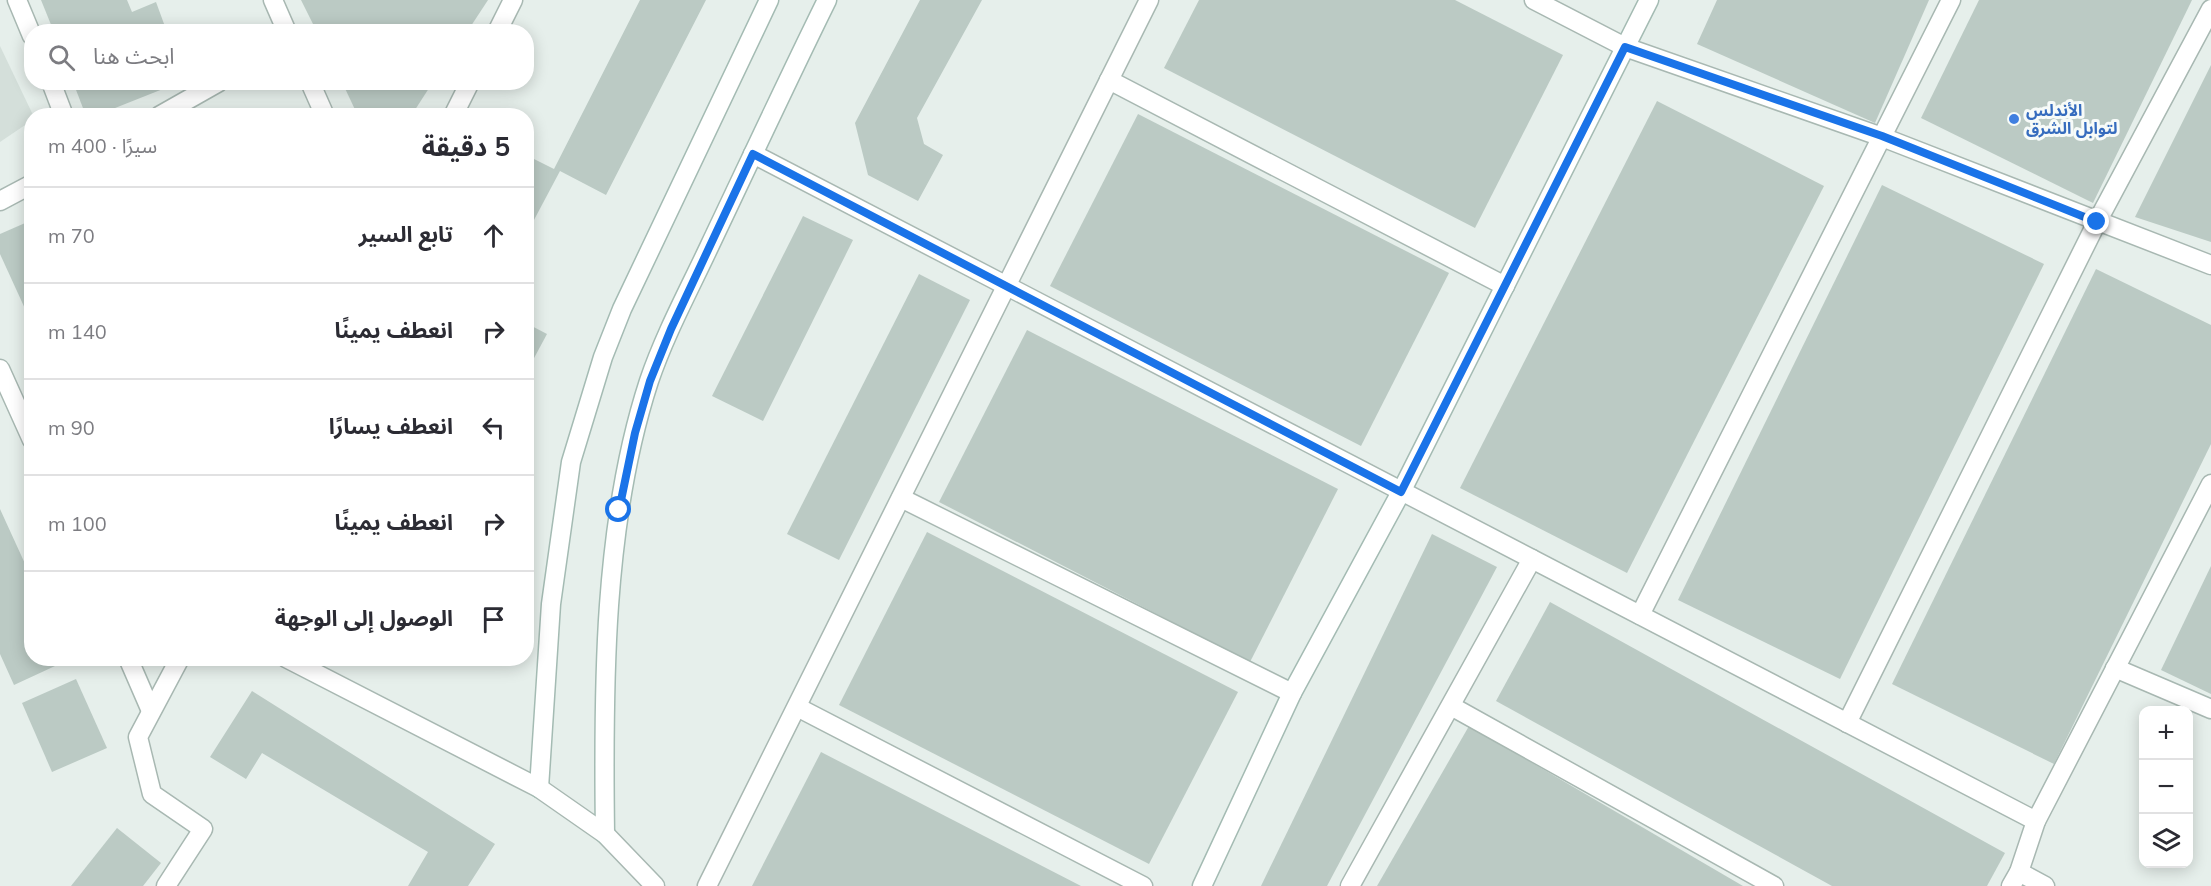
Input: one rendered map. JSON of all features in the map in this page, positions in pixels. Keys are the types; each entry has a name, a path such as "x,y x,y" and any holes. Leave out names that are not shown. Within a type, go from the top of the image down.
{"street":[{"path":"17,0 27,24"},
{"path":"273,0 284,24"},
{"path":"501,24 513,0"},
{"path":"539,788 551,604 572,462 586,409 622,309 769,0"},
{"path":"605,834 609,608 619,510 635,433 650,381 671,329 827,0"},
{"path":"707,886 1149,0"},
{"path":"1534,0 1625,47 1882,136 2211,266"},
{"path":"1202,886 1292,693 1401,492 1649,0"},
{"path":"1640,615 1951,0"},
{"path":"1847,723 2097,222 2211,9"},
{"path":"1109,80 1505,286"},
{"path":"54,90 61,108"},
{"path":"173,108 205,90"},
{"path":"314,90 321,108"},
{"path":"457,108 467,90"},
{"path":"753,154 2036,821"},
{"path":"0,201 24,188"},
{"path":"0,369 24,422"},
{"path":"2046,886 2015,879 2036,821 2211,484"},
{"path":"901,498 1292,693"},
{"path":"1350,886 1532,559"},
{"path":"131,666 151,711"},
{"path":"166,886 203,829 152,794 138,737 176,666"},
{"path":"302,666 539,788 605,834 655,886"},
{"path":"2115,668 2211,709"},
{"path":"1451,706 1774,886"},
{"path":"797,707 1143,886"}],"shaded area":[{"path":"0,46 30,108 24,108 24,126 0,142"}],"building":[{"path":"41,0 127,0 132,12 156,2 164,24 51,24"},
{"path":"301,0 488,0 472,24 313,24"},
{"path":"640,0 706,0 606,195 560,171 534,220 534,159 554,169"},
{"path":"920,0 982,0 917,118 924,144 943,155 918,201 868,175 855,123"},
{"path":"1199,0 1455,0 1563,55 1475,228 1164,68"},
{"path":"1717,0 1929,0 1875,123 1697,44"},
{"path":"1979,0 2192,0 2093,203 1921,118"},
{"path":"2211,65 2211,242 2135,217"},
{"path":"76,90 160,90 115,108 83,108"},
{"path":"346,90 428,90 416,108 354,108"},
{"path":"1657,101 1824,186 1627,573 1460,488"},
{"path":"1138,114 1449,273 1361,446 1050,286"},
{"path":"1882,185 2044,264 1840,679 1678,600"},
{"path":"803,216 853,240 763,421 712,396"},
{"path":"24,224 24,306 0,254 0,234"},
{"path":"2096,269 2211,325 2211,444 2054,764 1892,684"},
{"path":"919,274 970,300 839,560 787,534"},
{"path":"534,327 547,334 534,358"},
{"path":"1027,330 1338,489 1250,662 939,502"},
{"path":"0,509 24,562 24,666 55,666 14,685 0,654"},
{"path":"927,532 1238,692 1149,864 839,705"},
{"path":"1432,534 1497,567 1327,886 1261,886"},
{"path":"2211,566 2211,694 2161,670"},
{"path":"1550,602 2005,853 1987,886 1832,886 1496,701"},
{"path":"76,679 107,748 52,772 22,703"},
{"path":"252,691 495,844 468,886 408,886 428,852 262,753 246,779 210,757"},
{"path":"1469,726 1743,886 1377,886"},
{"path":"821,752 1081,886 752,886"},
{"path":"117,828 161,863 143,886 71,886"}],"place":[{"name":"الأندلس لتوابل الشرق","path":"2014,119"}],"route":[{"path":"619,510 635,433 650,381 671,329 753,154 1401,492 1625,47 1882,136 2097,222"}]}
